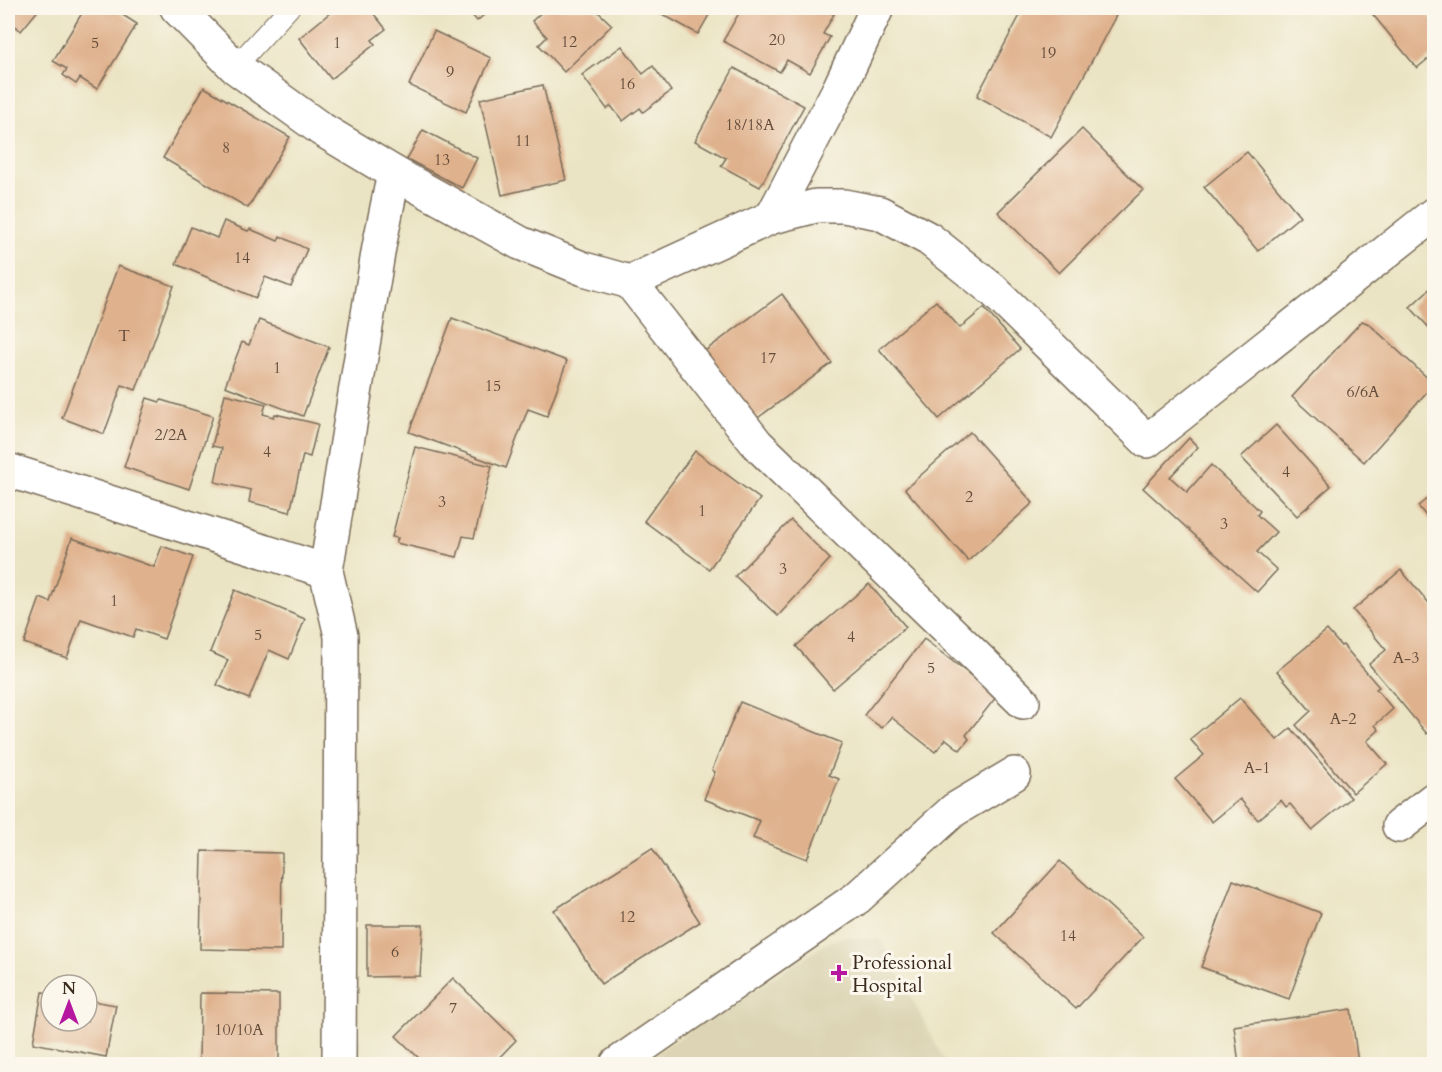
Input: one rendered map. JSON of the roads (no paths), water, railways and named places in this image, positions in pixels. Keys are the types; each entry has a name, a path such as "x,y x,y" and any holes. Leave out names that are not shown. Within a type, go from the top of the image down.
{"street":[{"path":"177,8 235,67 321,129 394,173 520,243 584,269 630,282 757,444 1023,702"},
{"path":"772,217 877,8"},
{"path":"339,1065 341,636 326,571 379,247 394,173"},
{"path":"630,282 772,217 816,206 844,206 880,213 929,239 993,290 1147,441 1434,214"},
{"path":"8,470 326,571"},
{"path":"617,1065 857,898 954,810 1014,774"},
{"path":"1399,826 1434,798"}],"lane":[{"path":"235,67 289,8"}],"place":[{"name":"Professional Hospital","path":"839,973"}]}
